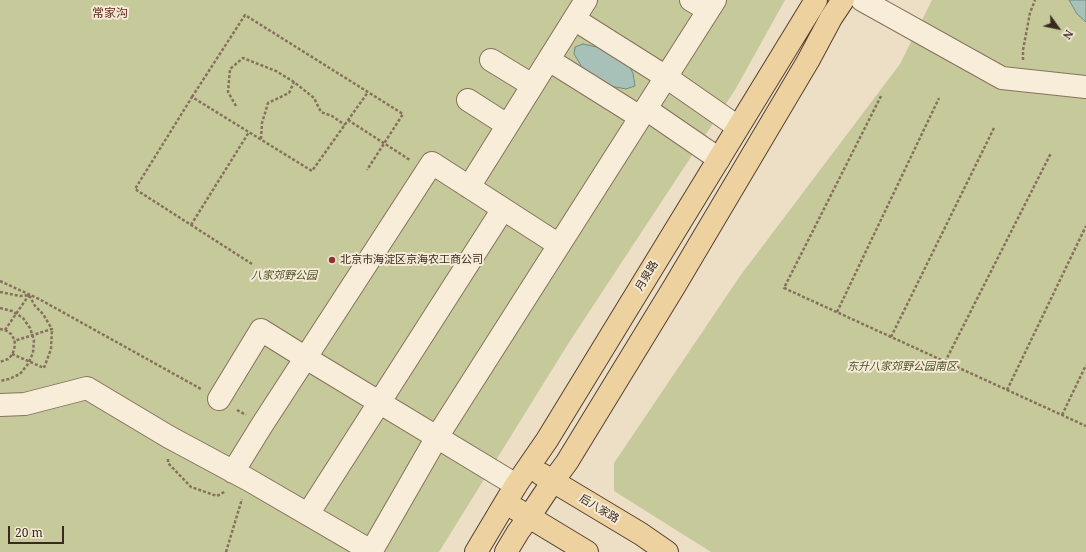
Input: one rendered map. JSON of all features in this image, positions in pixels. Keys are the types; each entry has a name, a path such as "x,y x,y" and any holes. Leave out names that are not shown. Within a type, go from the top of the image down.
{"main road":[{"name":"月泉路","path":"476,552 511,494 547,440 816,0"},
{"path":"506,552 518,532 530,517 567,462 678,280 843,0"},
{"name":"后八家路","path":"529,467 667,552"},
{"path":"511,494 530,517 587,552"}],"street":[{"path":"469,187 586,0"},
{"path":"831,18 856,0"},
{"path":"862,0 1002,78 1086,87"},
{"path":"0,405 25,404 87,388 169,437 308,514 371,552 437,437 666,77 705,4"},
{"path":"574,18 666,77 738,127"},
{"path":"491,60 532,86"},
{"path":"549,60 643,113 719,159"},
{"path":"468,100 507,125"},
{"path":"241,476 262,425 432,163 559,245"},
{"path":"308,514 378,402 503,209"},
{"path":"219,399 261,330 437,437 511,494"}],"path":[{"path":"1022,80 1023,50 1030,14 1035,0"},
{"path":"252,264 135,189 246,14 403,114 367,170"},
{"path":"236,106 228,92 230,69 243,58 276,71 294,82 314,98 321,112 332,116 345,124"},
{"path":"261,139 262,123 268,103 289,93 294,82"},
{"path":"192,97 312,171 368,92"},
{"path":"881,96 784,288 1086,426"},
{"path":"837,312 939,98"},
{"path":"348,120 427,172"},
{"path":"891,337 994,128"},
{"path":"191,225 249,132"},
{"path":"946,362 1051,153"},
{"path":"1007,390 1086,226"},
{"path":"0,281 29,295 219,399 262,425"},
{"path":"0,292 20,296 29,295"},
{"path":"5,330 29,295"},
{"path":"12,354 44,368 51,349 52,329 29,295"},
{"path":"0,308 12,311 23,318 30,328 34,340 33,352 28,364 20,374 0,381"},
{"path":"0,329 11,334 15,344 12,354 8,359 0,362"},
{"path":"14,341 52,329"},
{"path":"1062,415 1086,365"},
{"path":"226,552 236,516 241,476"}],"green space":[{"name":"八家郊野公园","path":"0,0 785,0 735,90 568,344 439,552 0,552"},
{"name":"东升八家郊野公园南区","path":"932,0 1086,0 1086,552 711,552 614,491 614,463 740,276 900,64"}],"water":[{"path":"1069,0 1086,0 1086,22 1077,14"},
{"path":"583,44 597,47 628,64 633,73 635,86 626,89 610,86 596,79 582,67 574,54 575,47"}],"place":[{"name":"北京市海淀区京海农工商公司","path":"332,260"}],"district":[{"name":"常家沟","path":"110,14"}]}
